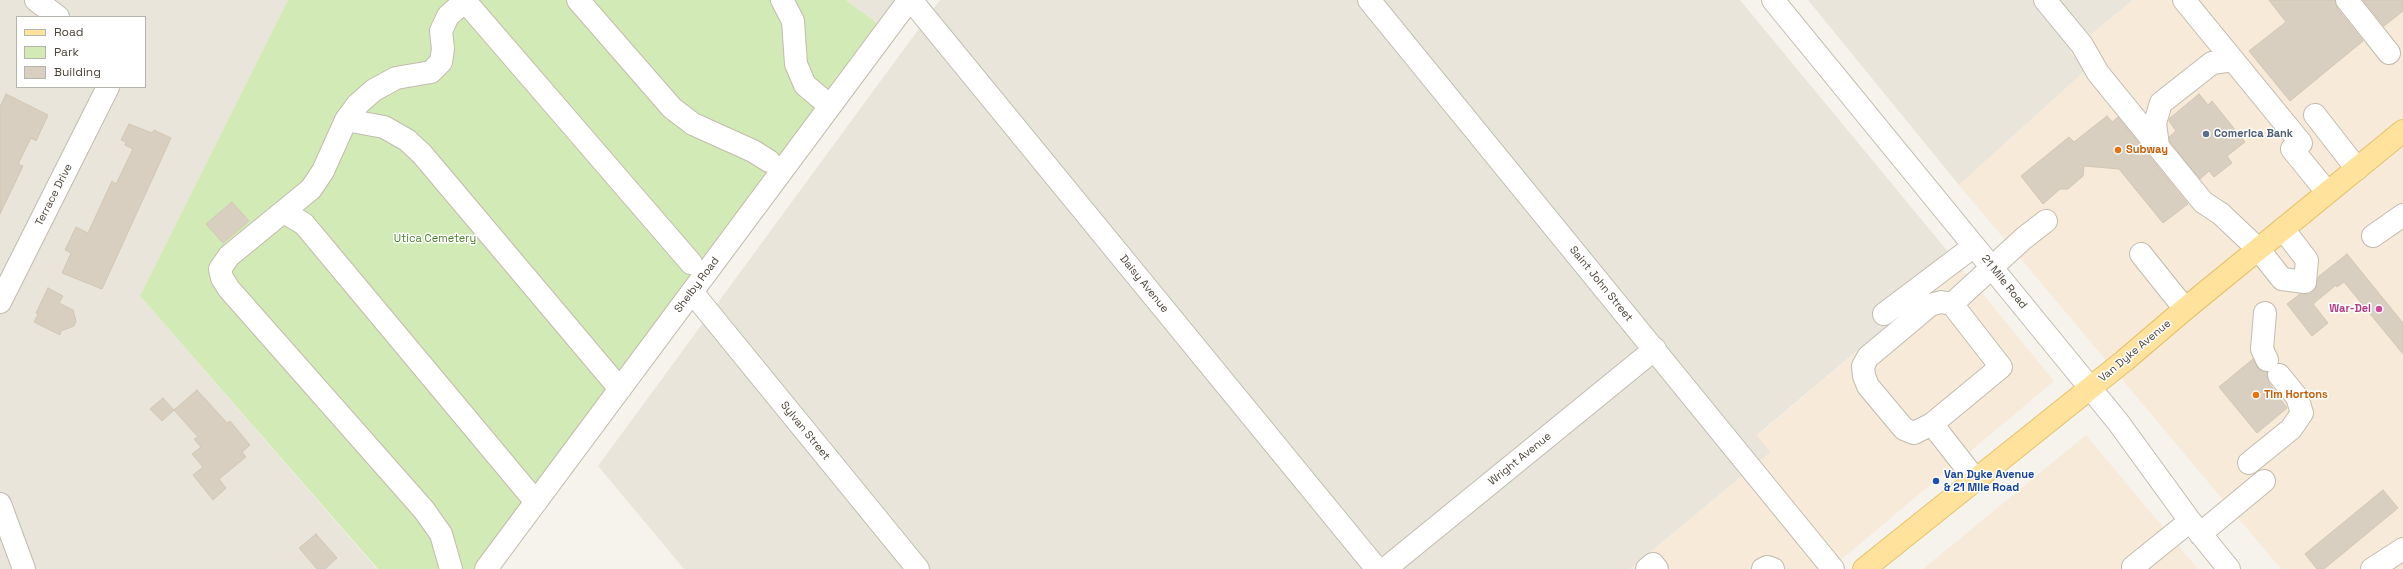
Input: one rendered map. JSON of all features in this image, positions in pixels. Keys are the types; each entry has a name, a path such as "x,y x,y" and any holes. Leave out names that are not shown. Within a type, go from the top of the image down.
{"main road":[{"name":"Van Dyke Avenue","path":"1864,569 2091,388 2327,192 2403,131"}],"street":[{"path":"36,0 57,16"},
{"path":"578,0 672,108 693,124 753,151 769,161"},
{"path":"782,0 793,21 796,64 805,85 830,106"},
{"name":"Shelby Road","path":"486,569 910,0"},
{"name":"Daisy Avenue","path":"910,0 1377,569"},
{"name":"Saint John Street","path":"1369,0 1833,569"},
{"name":"21 Mile Road","path":"1773,0 2091,388 2118,422 2195,527 2229,569"},
{"path":"2045,0 2082,45 2098,73 2203,202 2221,214 2259,250 2282,280 2305,282 2307,260 2283,229"},
{"path":"2184,0 2233,60 2297,146 2327,192"},
{"path":"2347,0 2389,53"},
{"path":"444,565 441,534 424,510 229,289 222,278 220,269 229,256 311,189 323,171 346,120 357,105 374,90 396,78 431,72 441,62 443,49 441,31 448,16 465,1 691,263"},
{"path":"2158,146 2155,123 2160,103 2212,63 2233,60"},
{"name":"Terrace Drive","path":"0,302 107,88"},
{"path":"2315,115 2357,169"},
{"path":"346,120 384,127 407,140 422,154 620,389"},
{"path":"284,212 304,224 536,502"},
{"path":"2373,236 2403,215"},
{"path":"1952,304 1994,268 2024,238 2046,221"},
{"path":"1884,314 1974,246"},
{"path":"2140,254 2185,309"},
{"name":"Sylvan Street","path":"692,292 918,569"},
{"path":"1941,302 1952,304 2001,367 1932,424 1914,433 1904,429 1868,386 1864,376 1863,366 1868,357 1930,305 1941,302"},
{"path":"2249,463 2290,429 2302,413 2297,397 2273,367 2262,349 2264,313"},
{"name":"Wright Avenue","path":"1385,569 1655,349"},
{"path":"1932,424 1975,479"},
{"path":"2134,567 2264,481"},
{"path":"0,504 24,569"},
{"path":"2372,569 2403,549"},
{"path":"1647,569 1653,564 1657,569"},
{"path":"1763,569 1767,567 1773,569"}],"shaded area":[{"path":"0,0 288,0 140,296 377,569 0,569"},
{"path":"846,0 908,0 886,30"},
{"path":"940,0 1740,0 1959,265 1757,435 1771,452 1630,569 684,569 598,466"},
{"path":"1808,0 2133,0 2070,52 2086,70 1959,185"},
{"path":"2133,0 2403,0 2403,569 2281,569 1959,185 2086,70 2070,52"},
{"path":"1959,265 2054,381 1830,569 1630,569 1771,452 1757,436"},
{"path":"2086,435 2198,569 1923,569"}],"green space":[{"name":"Utica Cemetery","path":"288,0 846,0 886,30 486,569 378,569 140,296"}],"building":[{"path":"2269,0 2335,0 2337,8 2363,41 2290,101 2249,51 2286,22"},
{"path":"2363,0 2403,0 2403,11 2384,26"},
{"path":"6,94 48,115 36,141 31,138 18,164 23,166 0,214 0,107"},
{"name":"Comerica Bank","path":"2199,94 2208,105 2212,101 2245,142 2227,156 2232,163 2214,177 2209,171 2200,179 2170,142 2169,137 2176,131 2169,121 2170,118"},
{"path":"2107,116 2112,122 2118,117 2188,204 2163,223 2119,169 2084,166 2083,176 2068,189 2060,189 2043,204 2021,176 2069,137 2074,142"},
{"path":"129,124 152,133 154,130 171,138 102,289 62,273 71,253 65,250 76,227 88,233 112,181 116,184 133,149 125,145 126,142 121,140"},
{"path":"232,202 249,221 223,243 206,224"},
{"name":"War-Del","path":"2347,254 2403,323 2403,354 2344,282 2337,287 2336,285 2313,304 2328,323 2312,336 2287,304 2300,294 2310,294 2315,290 2318,277"},
{"path":"48,288 63,296 59,303 73,310 76,321 74,326 61,331 60,335 34,322 38,314 36,313"},
{"name":"Tim Hortons","path":"2253,359 2259,370 2267,372 2269,383 2287,408 2257,433 2219,387"},
{"path":"197,390 227,423 230,421 250,445 242,452 246,457 219,479 226,488 213,500 193,475 203,467 192,454 201,447 194,439 198,437 174,410"},
{"path":"163,398 174,410 162,421 150,409"},
{"path":"2383,490 2398,508 2324,569 2317,569 2305,554"},
{"path":"316,534 337,558 325,569 317,569 299,548"}],"place":[{"name":"Comerica Bank","path":"2206,134"},
{"name":"Subway","path":"2118,150"},
{"name":"War-Del","path":"2379,309"},
{"name":"Tim Hortons","path":"2256,395"},
{"name":"Van Dyke Avenue & 21 Mile Road","path":"1936,481"}]}
